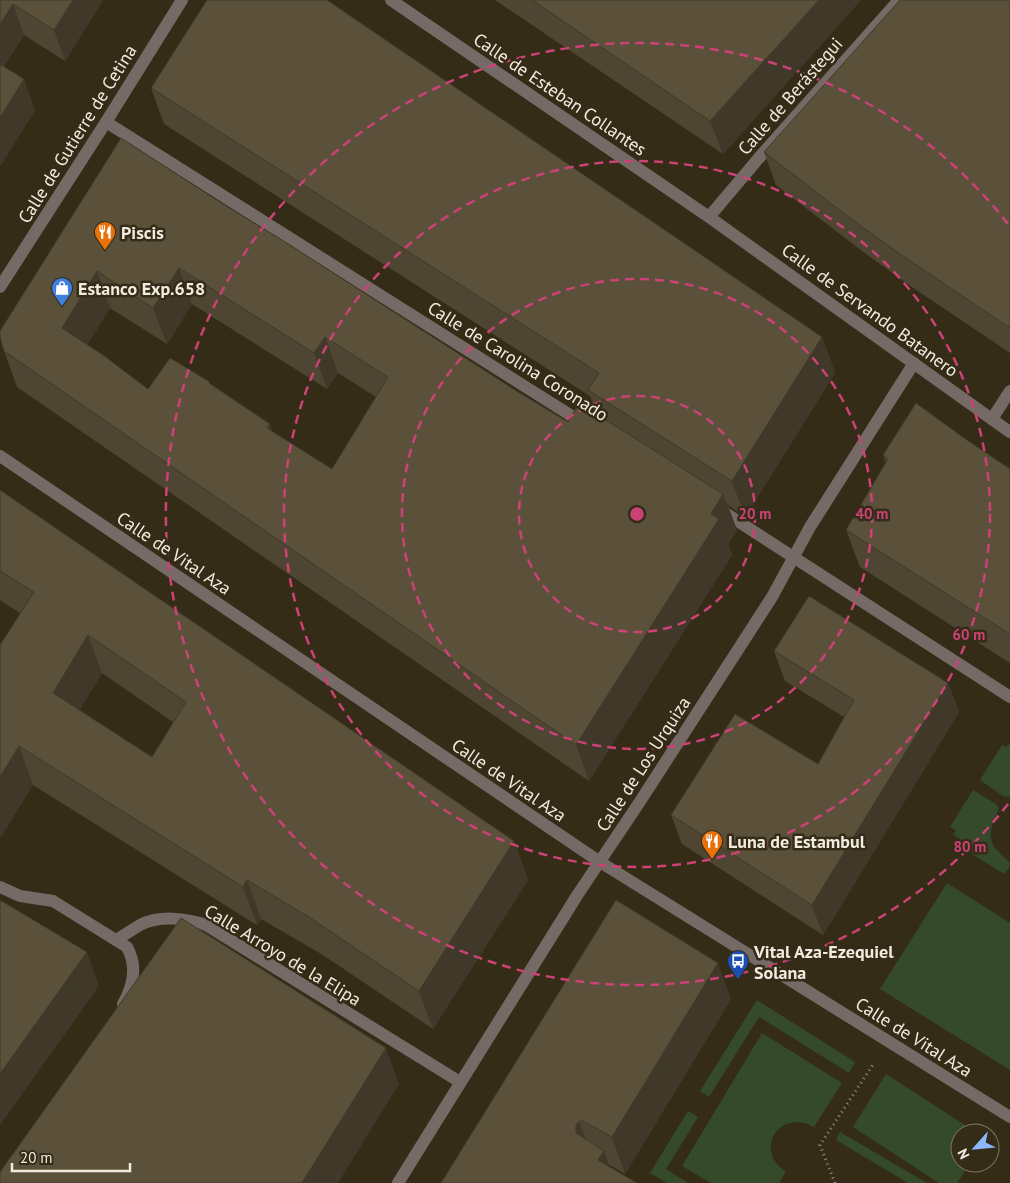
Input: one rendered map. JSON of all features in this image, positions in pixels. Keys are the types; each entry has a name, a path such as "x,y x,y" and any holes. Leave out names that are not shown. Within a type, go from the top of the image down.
{"street":[{"name":"Calle de Gutierre de Cetina","path":"0,286 182,0"},
{"name":"Calle de Esteban Collantes","path":"390,0 709,217"},
{"name":"Calle de Berástegui","path":"709,217 899,0"},
{"name":"Calle de Carolina Coronado","path":"106,122 593,430"},
{"name":"Calle de Servando Batanero","path":"709,217 1010,432"},
{"name":"Calle de Los Urquiza","path":"398,1183 578,894 767,605 810,527 914,363"},
{"path":"992,419 1010,391"},
{"name":"Calle de Vital Aza","path":"0,456 600,862 1010,1117"},
{"path":"710,504 1010,697"},
{"path":"0,886 20,896 53,901 127,947 132,956 134,969 129,992 113,1018"},
{"name":"Calle Arroyo de la Elipa","path":"116,940 142,924 159,920 191,920 206,925 460,1082"}],"path":[{"path":"835,1183 820,1145 889,1042"}],"green space":[{"path":"1010,744 1009,797 1003,796 980,780 1002,745 1006,747"},
{"path":"973,790 996,804 999,808 993,823 991,838 995,848 1010,863 1009,868 1004,874 972,854 971,845 953,835 956,830 950,827"},
{"path":"947,883 1010,923 1010,1070 880,989"},
{"path":"757,1000 855,1062 849,1073 759,1017 709,1097 700,1091"},
{"path":"762,1033 842,1083 814,1127 801,1123 790,1123 780,1128 774,1135 771,1144 772,1154 776,1164 786,1172 779,1183 711,1183 682,1166"},
{"path":"886,1074 962,1123 950,1123 950,1173 964,1173 957,1183 939,1183 853,1127"},
{"path":"688,1111 698,1117 666,1169 688,1183 667,1183 650,1173"},
{"path":"840,1132 927,1183 908,1183 836,1140"}],"building":[{"path":"0,0 73,0 54,30 13,4 0,24"},
{"path":"207,0 327,0 822,337 732,481 588,390 599,373 151,88"},
{"path":"532,0 819,0 710,121"},
{"path":"900,0 1010,0 1010,328 900,254 764,152"},
{"path":"0,64 24,79 0,118"},
{"path":"121,138 568,422 579,403 723,494 711,514 719,519 576,745 4,351 0,331","holes":["179,268 314,353 325,337 388,377 332,469 267,428 270,424 210,382 170,358 148,389 103,355 62,328 97,271 153,308"]},
{"path":"916,403 1010,469 1010,634 846,530 888,459 883,455"},
{"path":"0,490 514,841 419,991 309,917 247,880 243,887 19,746 0,777 0,645 34,592 0,571","holes":["88,635 186,702 152,757 53,693"]},
{"path":"809,596 948,683 812,905 671,815 735,714 818,764 854,700 774,651"},
{"path":"0,900 87,952 0,1074"},
{"path":"616,900 718,963 612,1137 583,1121 579,1121 576,1125 576,1133 604,1151 598,1160 637,1183 441,1183"},
{"path":"181,918 386,1048 302,1183 0,1183 0,1172"}],"place":[{"name":"Piscis","path":"105,251"},
{"name":"Estanco Exp.658","path":"62,307"},
{"name":"Luna de Estambul","path":"712,860"},
{"name":"Vital Aza-Ezequiel Solana","path":"738,980"}]}
